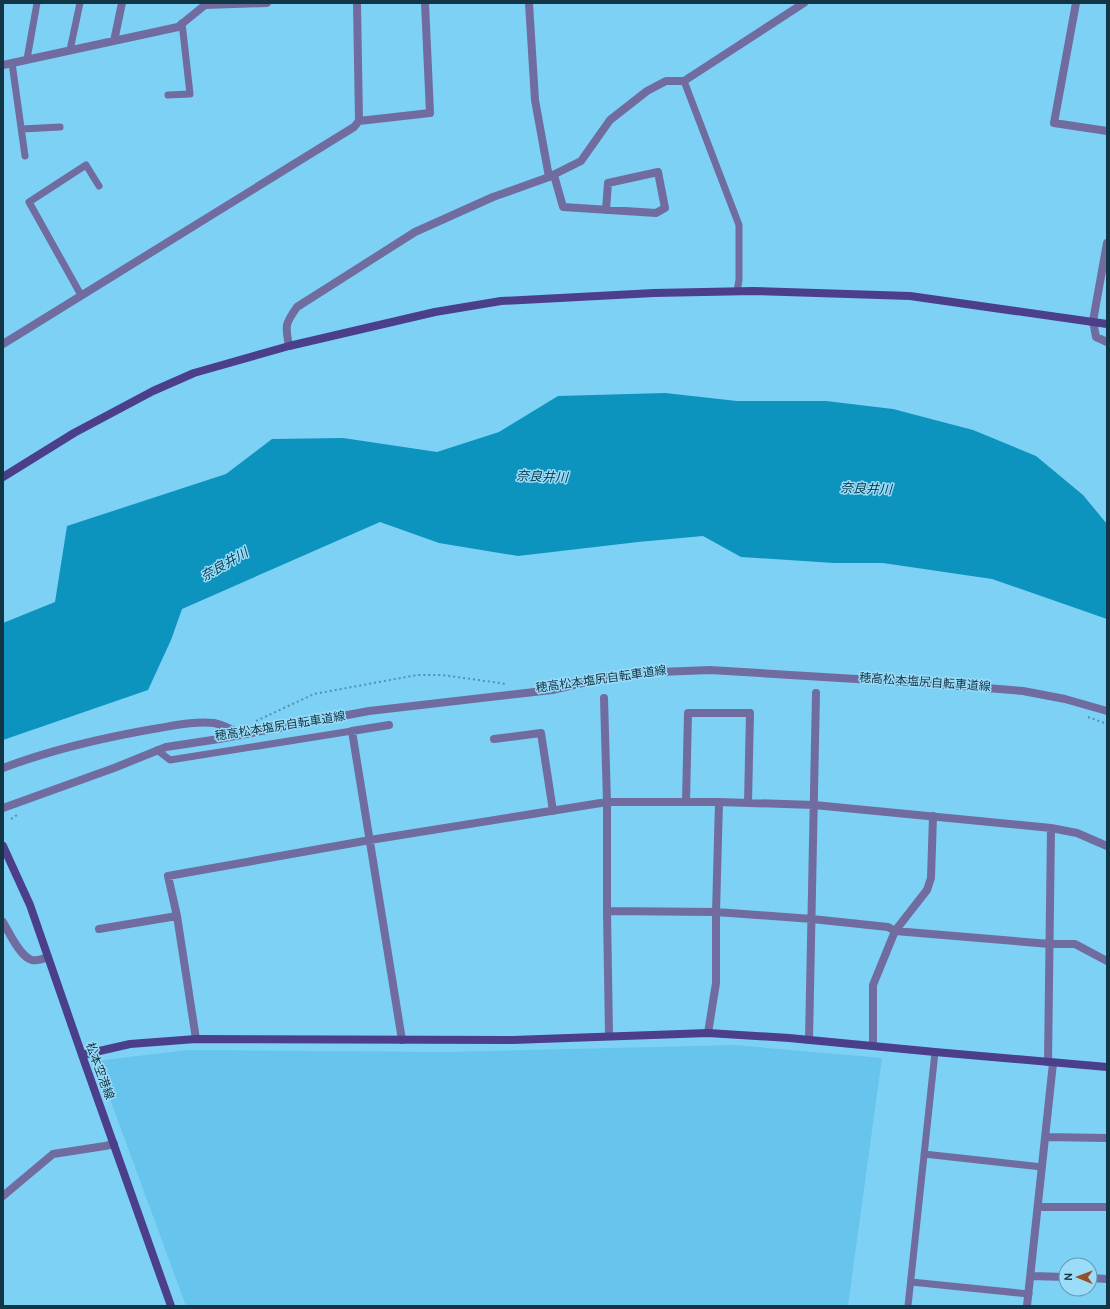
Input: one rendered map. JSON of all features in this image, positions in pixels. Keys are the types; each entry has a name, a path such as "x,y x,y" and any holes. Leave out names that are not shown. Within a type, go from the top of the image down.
{"street":[{"path":"114,41 122,3"},
{"path":"3,65 178,27 205,4 267,3"},
{"path":"3,344 354,127 359,121 357,3"},
{"path":"359,121 430,113 425,3"},
{"path":"529,3 535,100 551,176 563,207 606,210 656,213 665,208 658,172 608,183 606,210"},
{"path":"289,346 286,322 297,306 415,232 494,197 551,176 580,161 610,120 646,91 666,81 684,82 804,3"},
{"path":"1076,3 1054,123 1107,131"},
{"path":"1107,243 1093,321 1096,337 1107,342"},
{"path":"3,478 74,433 153,390 194,373 289,346 435,312 501,301 654,293 737,291 910,296 1107,324"},
{"path":"3,808 166,747 241,735 369,711 552,690 608,677 659,672 710,670 923,683 1023,691 1065,699 1107,711"},
{"path":"809,1040 816,693"},
{"path":"604,698 607,802 609,1036"},
{"path":"686,802 688,713 750,713 748,803"},
{"path":"3,768 86,742 193,723 213,723 229,728 241,735"},
{"path":"389,725 352,731 402,1040"},
{"path":"494,739 541,733 553,811"},
{"path":"196,1039 177,916 168,876 370,840 607,802 718,802 814,805 1051,828 1077,833 1107,846"},
{"path":"708,1033 716,984 718,802"},
{"path":"873,1046 873,985 895,931 927,890 931,878 933,816"},
{"path":"1027,1306 1046,1137 1051,1062 1051,828"},
{"name":"松本空港線","path":"3,846 30,905 171,1306"},
{"path":"607,910 716,912 812,919 888,927 895,931 1050,944 1075,944 1107,960"},
{"path":"99,929 177,916"},
{"path":"3,922 21,953 26,958 33,960 48,957"},
{"path":"82,1055 130,1044 196,1039 513,1040 708,1033 809,1040 1107,1067"},
{"path":"1046,1137 1107,1138"},
{"path":"3,1196 53,1154 114,1144"},
{"path":"1038,1206 1107,1207"},
{"path":"1030,1276 1058,1277"}],"lane":[{"path":"27,59 37,3"},
{"path":"70,50 80,3"},
{"path":"168,95 190,94 182,23"},
{"path":"12,63 25,156"},
{"path":"684,82 738,225 739,280 737,291"},
{"path":"22,130 60,127"},
{"path":"81,295 29,202 86,165 99,186"},
{"path":"157,750 170,760 352,731"},
{"path":"908,1306 935,1052"},
{"path":"924,1154 1042,1167"},
{"path":"911,1282 1029,1294"}],"path":[{"path":"241,735 252,722 314,694 342,688 417,675 442,675 510,685"},
{"path":"1082,715 1107,724"}],"shaded area":[{"path":"735,1045 882,1058 848,1306 186,1306 96,1061 187,1050 446,1052"}],"water":[{"name":"奈良井川","path":"665,393 737,401 826,401 893,409 973,430 1036,456 1083,495 1107,524 1107,619 992,579 883,563 834,563 741,557 703,536 518,556 439,543 380,522 182,609 171,640 148,690 3,740 3,623 55,602 67,526 226,474 272,439 343,438 437,452 499,432 558,396"}]}
